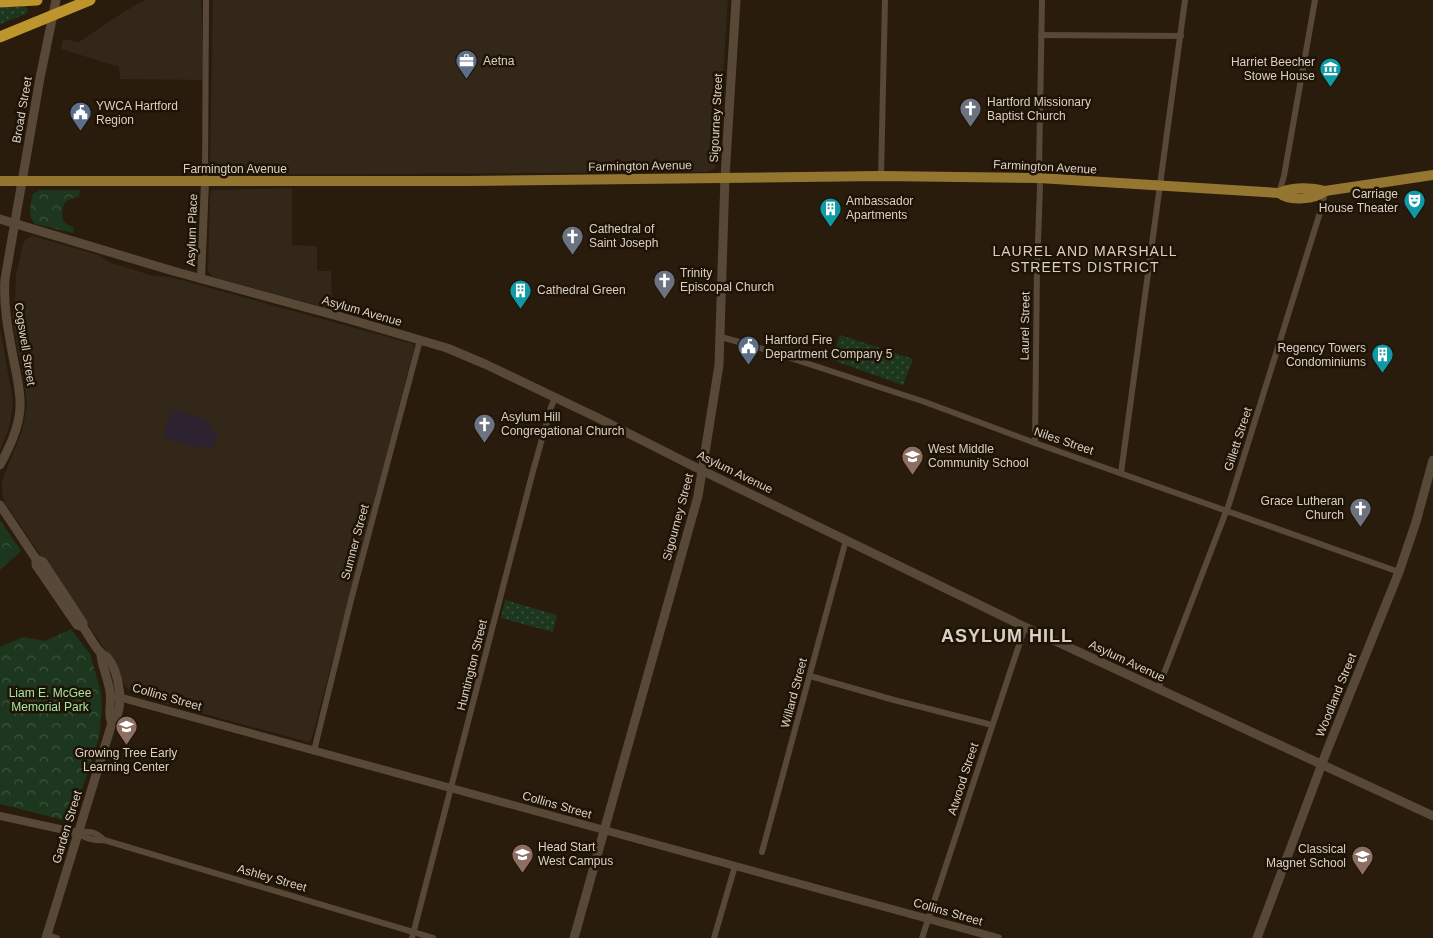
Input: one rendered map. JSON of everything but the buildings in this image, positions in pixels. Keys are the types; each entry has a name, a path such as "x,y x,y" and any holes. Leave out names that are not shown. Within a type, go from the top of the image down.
{"highway":[{"path":"0,2 37,0"},
{"path":"0,37 90,0"}],"main road":[{"name":"Broad Street","path":"16,224 56,0"},
{"name":"Sigourney Street","path":"574,938 699,492 703,471 718,365 720,337 725,177 736,0"},
{"name":"Farmington Avenue","path":"0,181 550,181 881,176 1039,178 1279,193 1290,198 1314,197 1324,190 1433,175"},
{"name":"Asylum Avenue","path":"0,219 447,348 485,364 1158,690 1433,816"},
{"name":"Cogswell Street","path":"0,465 10,444 20,410 20,392 8,330 4,289 16,224"},
{"name":"Woodland Street","path":"1257,938 1322,764 1399,572 1416,522 1433,460"},
{"name":"Garden Street","path":"0,505 36,559 44,564 102,654 107,657 121,696 116,719 112,723 47,936"},
{"name":"Garden Street","path":"102,654 101,659 106,670 111,695 110,718 112,723"}],"street":[{"path":"204,182 206,0"},
{"path":"881,176 885,0"},
{"name":"Laurel Street","path":"1035,443 1042,0"},
{"path":"1121,473 1185,0"},
{"path":"1279,193 1284,176 1315,0"},
{"path":"1041,35 1181,36"},
{"name":"Asylum Place","path":"201,278 204,182"},
{"name":"Gillett Street","path":"1158,690 1227,510 1320,213 1324,190"},
{"name":"Niles Street","path":"720,337 757,347 926,402 1035,443 1399,572"},
{"name":"Sumner Street","path":"314,750 351,600 420,340"},
{"name":"Huntington Street","path":"413,935 531,480 555,398"},
{"name":"Willard Street","path":"762,852 846,540"},
{"name":"Atwood Street","path":"922,938 1024,626"},
{"path":"810,676 992,725"},
{"name":"Collins Street","path":"111,695 121,696 998,938"},
{"path":"0,816 78,833"},
{"name":"Ashley Street","path":"78,833 96,841 104,840 413,935 434,938"},
{"path":"714,938 735,866"},
{"path":"47,936 57,938"}],"shaded area":[{"path":"146,0 201,0 204,80 120,79 119,67 61,49 63,39 79,42"},
{"name":"Aetna","path":"213,0 728,0 717,164 714,169 708,172 217,175 212,171 210,165"},
{"path":"292,188 292,245 317,246 317,271 331,271 332,309 213,277 208,271 210,194 212,190"},
{"path":"33,236 98,255 111,263 154,276 170,277 413,344 414,348 312,738 308,742 142,697 131,692 124,684 115,664 5,503 2,481 22,431 27,405 12,319 15,303 16,274 23,244 26,239"},
{"path":"0,328 13,401 10,425 0,450"},
{"path":"171,409 207,420 206,424 212,425 211,430 218,432 213,449 200,445 199,449 163,437"}],"green space":[{"path":"25,6 28,10 26,14 0,24 0,8"},
{"path":"40,190 80,190 79,197 66,202 62,213 64,222 74,228 73,233 36,224 33,221 30,210 33,194"},
{"path":"840,335 913,359 903,385 832,360"},
{"path":"0,520 21,551 0,570"},
{"path":"505,600 557,615 553,632 501,618"},
{"name":"Liam E. McGee Memorial Park","path":"71,629 90,654 101,692 102,707 99,737 73,818 68,821 0,804 0,647 23,637 45,641"}],"place":[{"name":"Aetna","path":"467,80"},
{"name":"Harriet Beecher Stowe House","path":"1331,88"},
{"name":"Hartford Missionary Baptist Church","path":"971,128"},
{"name":"YWCA Hartford Region","path":"80,132"},
{"name":"Carriage House Theater","path":"1414,220"},
{"name":"Ambassador Apartments","path":"830,227"},
{"name":"Cathedral of Saint Joseph","path":"573,255"},
{"name":"Trinity Episcopal Church","path":"664,299"},
{"name":"Cathedral Green","path":"521,309"},
{"name":"Hartford Fire Department Company 5","path":"749,366"},
{"name":"Regency Towers Condominiums","path":"1382,374"},
{"name":"Asylum Hill Congregational Church","path":"485,443"},
{"name":"West Middle Community School","path":"912,475"},
{"name":"Grace Lutheran Church","path":"1360,527"},
{"name":"Growing Tree Early Learning Center","path":"126,745"},
{"name":"Head Start West Campus","path":"522,873"},
{"name":"Classical Magnet School","path":"1362,875"}],"district":[{"name":"LAUREL AND MARSHALL STREETS DISTRICT","path":"1085,260"},
{"name":"ASYLUM HILL","path":"1007,636"}]}
